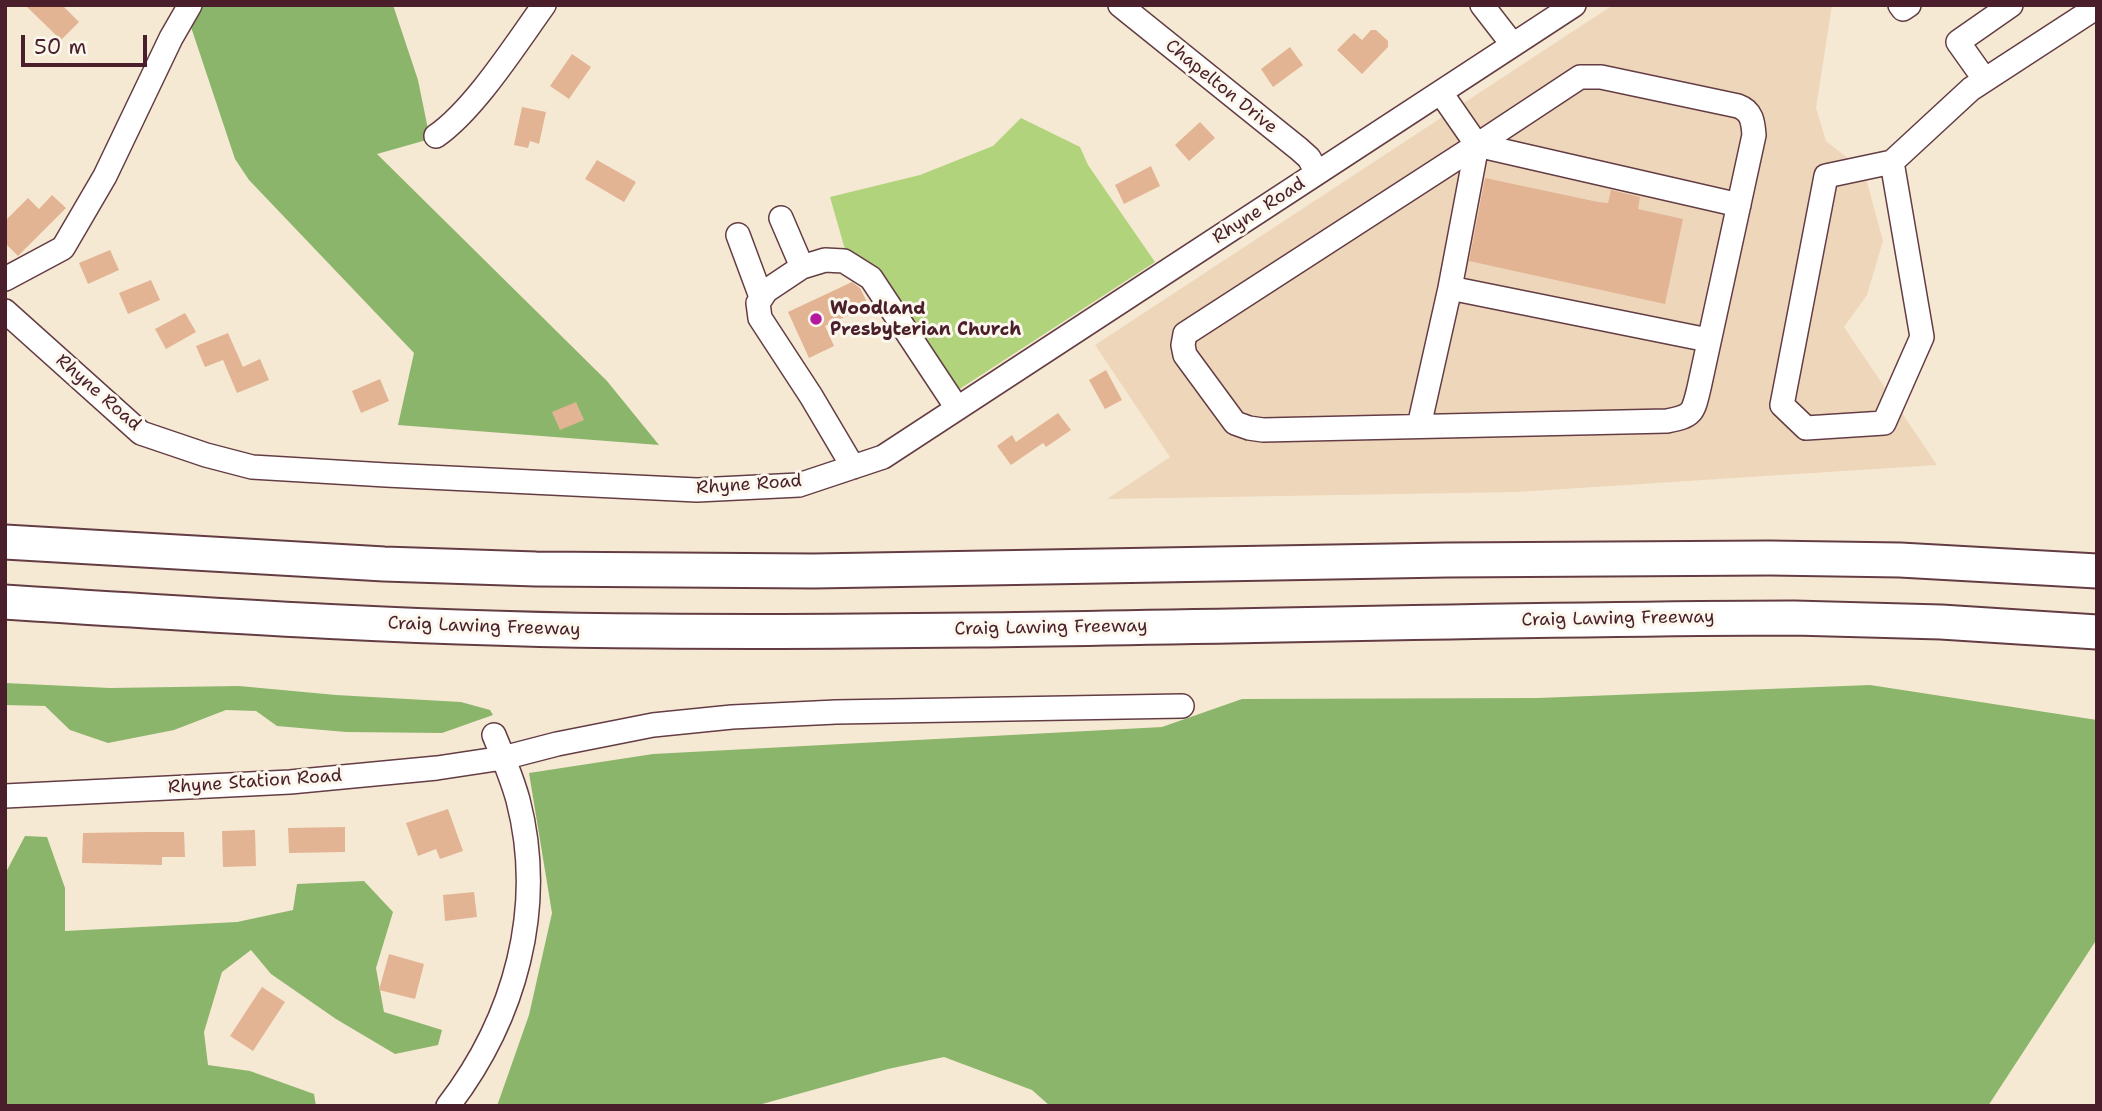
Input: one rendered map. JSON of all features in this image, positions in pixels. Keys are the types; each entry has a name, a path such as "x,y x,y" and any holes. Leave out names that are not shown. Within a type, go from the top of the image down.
{"highway":[{"path":"5,529 152,552"},
{"path":"5,542 152,552 536,569 687,571 1758,558 1900,560 2097,571"},
{"name":"Craig Lawing Freeway","path":"5,602 211,616 468,628 650,631 1794,618 1941,622 2097,632"},
{"path":"5,617 211,616"}],"street":[{"path":"5,279 63,248 105,176 171,38 190,5"},
{"path":"436,136 449,127 475,96 544,5"},
{"name":"Chapelton Drive","path":"1120,5 1299,149 1309,158 1317,173"},
{"path":"1482,5 1513,45"},
{"name":"Rhyne Road","path":"5,311 141,433 252,467 697,490 799,485 883,457 1574,5"},
{"path":"1900,5 1903,9 1909,5"},
{"path":"1985,80 1958,42 2011,5"},
{"path":"1892,162 1922,337 1884,423 1806,428 1782,405 1826,176 1892,162 1943,113 1985,80 2089,8"},
{"path":"1580,77 1601,77 1745,108 1753,120 1754,135 1694,409 1687,417 1667,421 1249,428 1235,423 1185,355 1185,334 1477,145 1580,77"},
{"path":"1441,93 1477,145 1739,205"},
{"path":"1419,426 1450,288 1477,145"},
{"path":"781,218 802,267"},
{"path":"738,235 761,297"},
{"path":"853,467 760,318 758,303 761,297 784,277 802,267 825,260 844,261 871,278 957,408"},
{"path":"1450,288 1708,340"},
{"name":"Rhyne Station Road","path":"5,796 290,782 437,768 503,758 557,744 653,726 732,716 1182,706"},
{"path":"448,1106 476,1066 498,1026 512,989 525,930 528,881 524,830 518,800 494,735"}],"shaded area":[{"path":"1613,5 1832,5 1816,108 1826,141 1864,171 1883,241 1867,295 1844,327 1937,465 1517,492 1107,499 1170,457 1095,345"}],"green space":[{"path":"196,5 393,5 418,80 430,139 377,154 607,381 659,445 398,425 414,353 249,180 235,159 189,21"},
{"path":"1021,118 1080,147 1088,165 1155,262 955,392 910,329 893,289 871,269 846,253 830,197 920,175 993,146"},
{"path":"5,683 110,688 239,686 461,702 490,710 493,715 442,733 346,732 277,726 256,711 226,710 174,730 108,743 70,730 45,706 5,705"},
{"path":"1870,685 2097,720 2097,939 1988,1106 1050,1106 1032,1090 944,1057 888,1069 755,1106 497,1106 529,1015 552,913 529,773 653,754 1162,727 1242,699 1538,698"},
{"path":"25,836 47,837 65,888 65,931 237,922 293,910 297,884 364,881 393,912 376,968 384,1012 442,1030 438,1045 395,1054 336,1019 271,974 251,950 222,972 204,1032 208,1065 250,1071 314,1094 316,1106 5,1106 5,874"}],"building":[{"path":"25,5 62,5 79,22 61,40"},
{"path":"1371,30 1376,30 1388,41 1388,47 1362,74 1337,50 1354,33 1362,40"},
{"path":"1290,47 1303,65 1273,87 1261,69"},
{"path":"572,54 591,67 569,99 550,86"},
{"path":"522,107 546,112 539,144 530,141 528,148 514,145"},
{"path":"1200,122 1215,138 1189,161 1175,145"},
{"path":"597,160 636,182 624,202 585,179"},
{"path":"1151,166 1160,186 1124,204 1115,185"},
{"path":"1485,178 1608,203 1611,190 1640,197 1638,209 1683,219 1665,304 1469,261"},
{"path":"52,195 66,208 18,256 5,243 5,221 28,198 39,209"},
{"path":"110,250 119,270 88,284 79,263"},
{"path":"151,280 160,300 128,314 119,293"},
{"name":"Woodland Presbyterian Church","path":"852,282 860,288 869,306 825,326 834,346 809,358 788,312"},
{"path":"185,313 196,332 166,349 155,329"},
{"path":"228,333 243,367 260,359 269,380 237,393 223,360 205,367 196,346"},
{"path":"1106,370 1122,400 1105,409 1089,380"},
{"path":"380,379 389,401 361,413 352,391"},
{"path":"576,402 584,420 560,430 552,412"},
{"path":"1058,413 1071,430 1046,447 1043,443 1011,465 997,446 1012,435 1016,442"},
{"path":"448,809 463,851 440,859 436,849 418,856 406,823"},
{"path":"345,827 345,852 289,853 288,828"},
{"path":"255,830 256,866 223,867 222,831"},
{"path":"184,832 185,857 162,857 162,865 82,863 83,833"},
{"path":"474,892 477,917 445,921 443,895"},
{"path":"389,954 424,964 415,999 379,990"},
{"path":"262,987 285,1002 253,1051 230,1036"}],"place":[{"name":"Woodland Presbyterian Church","path":"816,319"}]}
